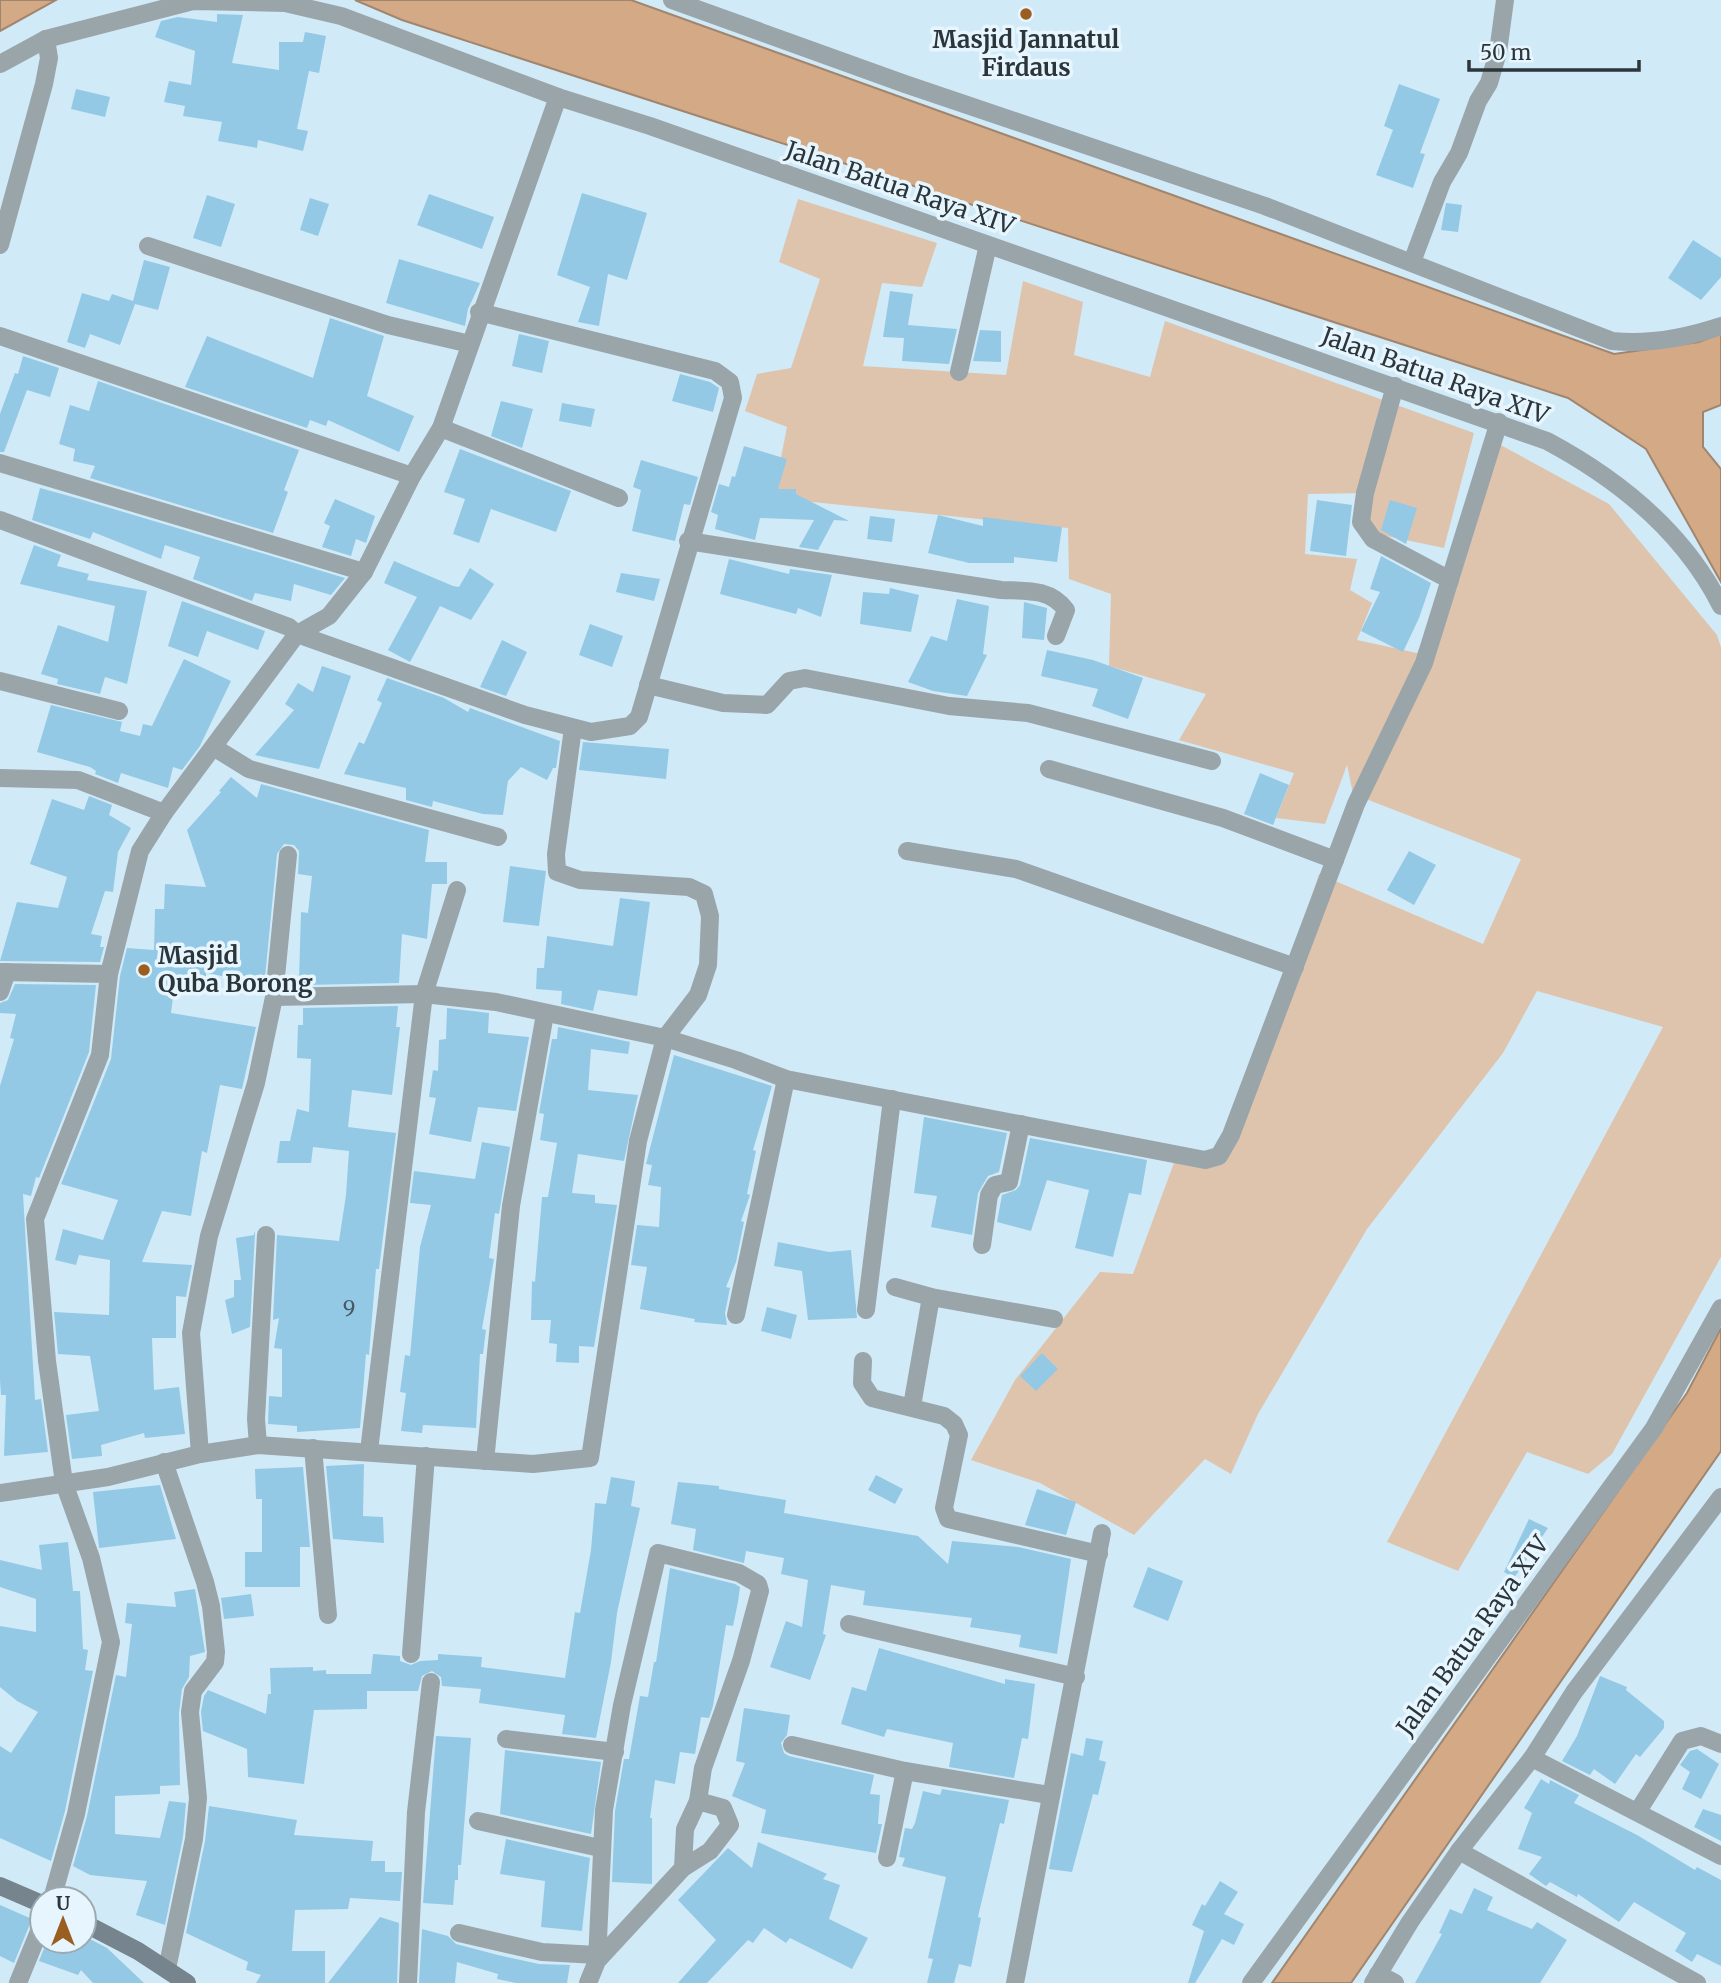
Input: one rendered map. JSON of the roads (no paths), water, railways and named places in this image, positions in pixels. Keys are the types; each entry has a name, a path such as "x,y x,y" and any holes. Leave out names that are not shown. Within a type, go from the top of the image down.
{"main road":[{"path":"0,1886 28,1898"},
{"path":"98,1931 187,1983"}],"street":[{"path":"672,0 905,85 1265,206 1612,341 1634,343 1686,338 1721,326"},
{"path":"1412,262 1442,182 1460,153 1478,101 1489,83 1498,51 1504,0"},
{"name":"Jalan Batua Raya XIV","path":"0,64 46,39 193,1 285,3 341,16 558,97 650,126 1547,441 1589,463 1667,526 1721,606"},
{"path":"0,245 44,84 49,58 46,39"},
{"path":"56,1885 76,1814 111,1642 91,1558 64,1483 47,1361 35,1219 100,1055 109,974 129,886 140,851 164,813 215,748 297,634 329,616 363,572 412,476 441,428 479,312 558,97"},
{"path":"959,372 988,245"},
{"path":"148,246 388,325 470,344"},
{"path":"0,520 133,567 289,627 297,634 525,715 591,732 630,726 639,717 688,541 733,398 730,382 715,371 479,312"},
{"path":"0,335 412,476"},
{"path":"1395,386 1365,494 1361,522 1364,531 1373,539 1450,580"},
{"path":"274,997 424,994 496,1002 665,1038 786,1079 1205,1160 1219,1156 1231,1135 1356,804 1424,663 1499,422"},
{"path":"441,428 620,498"},
{"path":"0,463 363,572"},
{"path":"688,541 1001,590 1043,592 1058,600 1066,610 1056,636"},
{"path":"648,685 723,703 767,705 789,681 805,677 949,706 1028,713 1212,761"},
{"path":"0,681 118,711"},
{"path":"0,1493 108,1477 200,1454 258,1445 533,1464 590,1458 638,1141 665,1038 698,995 708,965 710,916 704,894 689,887 580,880 557,872 556,854 573,728"},
{"path":"215,748 249,769 498,837"},
{"path":"1049,769 1223,818 1335,860"},
{"path":"0,778 78,780 164,813"},
{"path":"907,851 1016,869 1295,967"},
{"path":"200,1454 191,1333 209,1236 256,1083 274,997 288,855"},
{"path":"369,1451 424,994 457,890"},
{"path":"0,992 3,972 109,974"},
{"path":"485,1461 511,1206 545,1014"},
{"path":"736,1315 786,1079"},
{"path":"866,1310 892,1099"},
{"path":"982,1245 989,1195 995,1185 1009,1182 1021,1124"},
{"path":"258,1445 256,1409 266,1234"},
{"path":"895,1287 931,1297 1054,1319"},
{"path":"912,1406 931,1297"},
{"name":"Jalan Batua Raya XIV","path":"1251,1983 1654,1428 1721,1308"},
{"path":"863,1361 862,1383 872,1398 944,1416 954,1424 959,1435 944,1508 948,1519 1099,1554"},
{"path":"313,1448 328,1615"},
{"path":"411,1654 426,1456"},
{"path":"164,1462 205,1582 211,1606 216,1652 215,1662 193,1691 190,1712 198,1798 194,1839 167,1969"},
{"path":"1395,1983 1376,1979 1410,1922 1460,1851 1532,1758 1574,1692 1719,1504"},
{"path":"1015,1983 1049,1795 1076,1677 1102,1533"},
{"path":"588,1983 597,1958 600,1848 615,1752 658,1553 751,1578 758,1584 760,1591 729,1700 703,1768 698,1801 685,1829 683,1868"},
{"path":"849,1624 1076,1677"},
{"path":"408,1983 416,1812 431,1682"},
{"path":"1638,1811 1682,1741 1701,1736 1721,1744"},
{"path":"506,1739 615,1752"},
{"path":"792,1745 905,1770 1049,1795"},
{"path":"1532,1758 1721,1856"},
{"path":"887,1857 905,1770"},
{"path":"597,1958 683,1868 710,1851 730,1825 723,1808 698,1801"},
{"path":"478,1821 600,1848"},
{"path":"1460,1851 1697,1983"},
{"path":"459,1933 542,1952 597,1958"},
{"path":"18,1983 29,1955"}],"place":[{"name":"Masjid Jannatul Firdaus","path":"1026,14"},
{"name":"Masjid Quba Borong","path":"144,970"}]}
